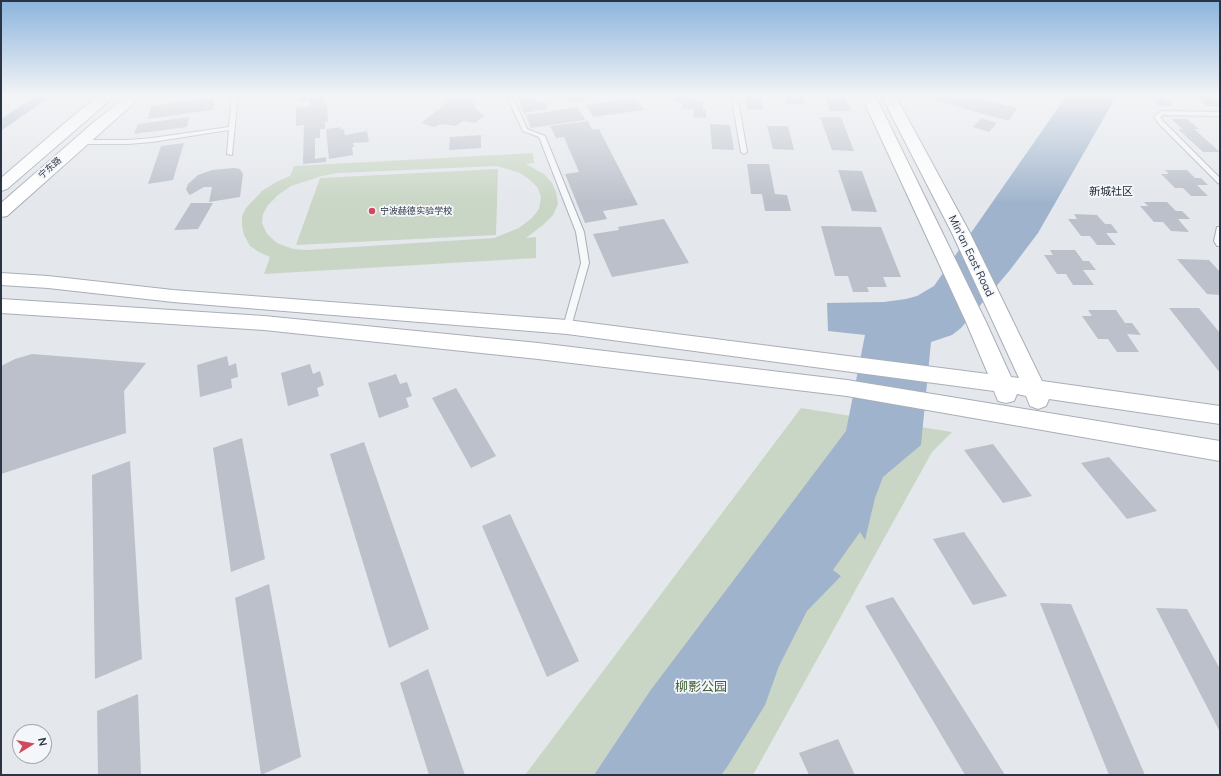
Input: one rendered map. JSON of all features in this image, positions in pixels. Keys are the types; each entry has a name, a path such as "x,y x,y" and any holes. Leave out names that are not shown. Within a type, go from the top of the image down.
{"main road":[{"name":"宁东路","path":"1,186 64,131"},
{"name":"宁东路","path":"1,212 93,131"},
{"path":"885,131 976,322 1003,384 1012,416"},
{"name":"Min'an East Road","path":"907,131 961,233 1035,389 1044,421"},
{"path":"1,279 48,282 173,296 566,327 1003,384 1220,415"},
{"path":"1,306 264,323 538,351 847,388 1220,451"}],"lane":[{"path":"80,142 128,142 211,131"},
{"path":"230,154 232,131"},
{"path":"528,131 542,136 580,232 585,263 566,327"},
{"path":"740,131 744,152"},
{"path":"1169,131 1220,182"},
{"path":"1220,229 1218,240 1220,244"}],"green space":[{"path":"533,153 534,163 526,164 544,174 552,183 556,192 558,204 553,215 526,238 536,237 536,258 264,274 270,257 250,246 244,235 242,216 246,208 262,191 276,182 290,176 294,166","holes":["497,166 520,173 538,188 541,197 539,209 532,218 519,228 494,238 307,250 293,249 277,243 267,234 262,223 263,214 268,205 278,195 291,186 322,176 338,173"]},
{"path":"498,169 496,235 296,245 320,178"},
{"name":"柳影公园","path":"801,408 952,432 932,452 753,775 525,775"}],"water":[{"path":"1042,131 1096,131 1038,233 1010,270 961,328 952,335 931,342 921,445 883,477 875,498 865,540 860,532 833,570 841,576 807,611 779,666 765,705 721,775 594,775 650,691 846,431 865,335 828,331 827,303 884,302 906,299 917,296 934,286"}],"building":[{"path":"135,131 155,131 134,134"},
{"path":"304,131 320,131 320,138 315,138 315,159 326,157 326,162 303,164"},
{"path":"326,131 344,131 345,135 367,131 369,142 353,143 353,155 329,159"},
{"path":"553,131 600,131 638,205 603,211 607,219 585,223 565,174 579,172 564,137 556,138"},
{"path":"711,131 731,131 734,150 712,149"},
{"path":"768,131 789,131 794,150 773,149"},
{"path":"825,131 846,131 854,151 832,150"},
{"path":"1180,131 1197,131 1220,152 1203,152"},
{"path":"481,135 481,148 449,150 450,137"},
{"path":"184,143 173,180 148,184 161,146"},
{"path":"747,164 769,164 775,194 787,195 791,211 765,211 762,194 751,194"},
{"path":"234,168 240,169 243,174 240,197 209,202 212,187 204,187 190,195 186,189 188,184 198,175 212,170"},
{"path":"838,170 862,171 877,212 852,211"},
{"path":"1165,170 1187,170 1195,178 1201,178 1208,185 1197,185 1208,196 1191,196 1183,188 1175,188 1161,174 1169,174"},
{"path":"1144,202 1167,202 1176,211 1182,211 1190,219 1178,219 1189,232 1171,231 1163,222 1154,222 1140,206 1148,206"},
{"path":"191,203 213,203 198,229 174,230"},
{"path":"1074,214 1097,215 1105,224 1111,224 1118,233 1106,233 1116,245 1097,245 1090,236 1081,236 1068,219 1077,219"},
{"path":"664,219 689,263 612,277 593,234 619,230 618,227"},
{"path":"821,226 881,227 901,277 883,277 887,287 867,287 869,292 853,292 848,276 835,276"},
{"path":"1050,250 1075,250 1083,261 1089,261 1096,270 1083,270 1094,285 1073,285 1066,274 1057,274 1044,255 1053,255"},
{"path":"1177,259 1209,260 1220,272 1220,295 1207,294"},
{"path":"1169,308 1199,308 1220,333 1220,373"},
{"path":"1088,310 1116,310 1125,323 1132,323 1141,335 1127,334 1139,352 1117,352 1108,339 1098,339 1082,316 1092,316"},
{"path":"32,354 146,363 124,391 126,433 1,474 1,366 15,359"},
{"path":"227,356 229,366 236,363 238,377 231,379 232,388 200,397 197,365"},
{"path":"310,364 313,374 320,371 324,385 317,388 319,396 288,406 281,373"},
{"path":"396,374 400,384 407,382 412,396 406,398 409,407 379,418 368,383"},
{"path":"456,388 496,456 471,468 432,398"},
{"path":"242,438 265,559 231,572 213,448"},
{"path":"364,442 429,629 389,648 330,454"},
{"path":"993,444 1032,496 1003,503 964,450"},
{"path":"1109,457 1157,511 1127,519 1081,463"},
{"path":"130,461 142,659 95,679 92,475"},
{"path":"510,514 579,661 547,677 482,526"},
{"path":"964,532 1007,596 973,605 933,539"},
{"path":"269,584 301,757 261,775 235,598"},
{"path":"893,597 1005,775 965,775 865,606"},
{"path":"1040,603 1071,604 1145,775 1109,775"},
{"path":"1156,608 1187,609 1220,669 1220,732"},
{"path":"428,669 465,775 429,775 400,683"},
{"path":"138,694 141,775 98,775 97,711"},
{"path":"838,739 855,775 809,775 799,753"}],"place":[{"name":"宁波赫德实验学校","path":"372,211"}],"district":[{"name":"新城社区","path":"1111,192"}]}
